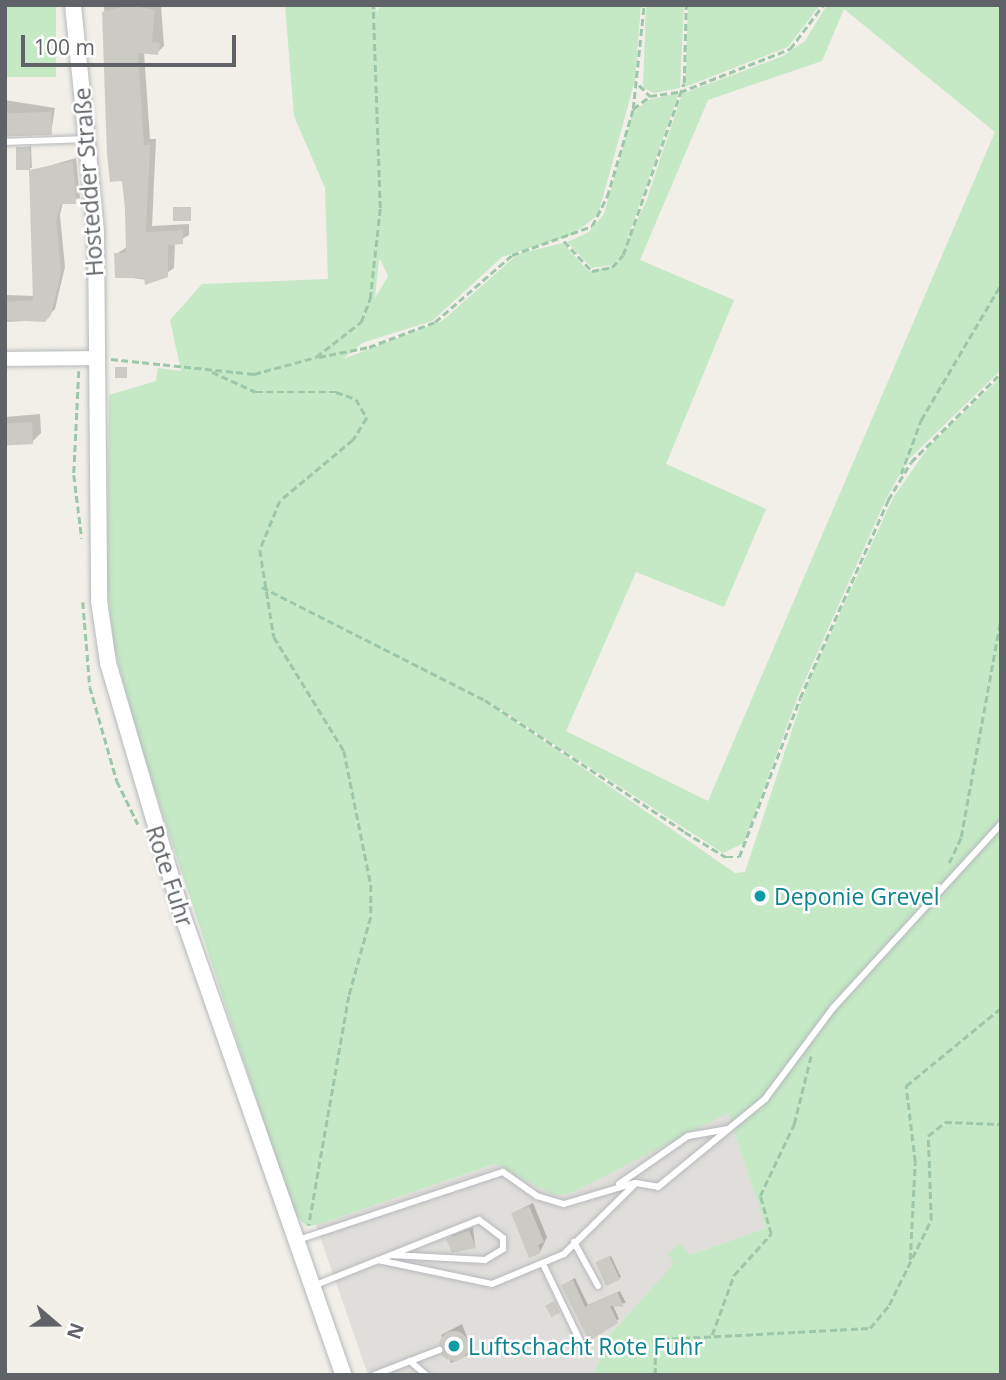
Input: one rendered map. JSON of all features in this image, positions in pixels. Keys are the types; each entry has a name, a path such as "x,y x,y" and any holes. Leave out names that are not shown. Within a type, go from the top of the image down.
{"main road":[{"name":"Hostedder Straße","path":"73,5 87,139 98,358"},
{"name":"Rote Fuhr","path":"98,358 99,601 108,663 178,902 343,1375"}],"street":[{"path":"5,359 98,358"}],"lane":[{"path":"5,142 87,139"},
{"path":"295,1241 503,1172 550,1202 564,1204 617,1185 636,1183 659,1187 782,1082 833,1008 941,893 1001,824"},
{"path":"617,1185 688,1136 728,1129"},
{"path":"378,1260 492,1284 544,1266 574,1242 636,1183"},
{"path":"311,1287 378,1260 479,1220 503,1238 503,1249 485,1259 391,1255"},
{"path":"574,1242 598,1286"},
{"path":"544,1266 583,1347"},
{"path":"374,1375 439,1350"},
{"path":"410,1361 426,1375"}],"path":[{"path":"316,357 360,322 370,299 380,208 373,5"},
{"path":"98,358 212,372 254,374 316,357 369,347 435,322 512,255 563,240 600,217 633,108 638,82 644,5"},
{"path":"563,240 592,271 612,267 623,255 672,130 680,92 686,5"},
{"path":"633,108 650,96 680,92 790,49 823,5"},
{"path":"638,82 650,96"},
{"path":"262,587 485,700 732,859 746,849 800,698 899,480 921,420 1001,284"},
{"path":"212,372 256,392 336,392 356,399 367,418 352,440 280,501 260,550 262,587 274,637 344,751 371,885 371,917 349,996 337,1092 316,1164 317,1198 310,1225 295,1241"},
{"path":"899,480 1001,373"},
{"path":"941,893 961,837 1001,617"},
{"path":"910,1262 915,1162 906,1086 1001,1009"},
{"path":"712,1335 734,1275 771,1234 760,1196 802,1102 805,1067"},
{"path":"655,1375 655,1342 712,1335 870,1328 910,1262 931,1220 932,1130 945,1122 1001,1124"}],"shaded area":[{"path":"728,1112 766,1228 690,1255 669,1253 675,1264 598,1346 602,1355 593,1375 368,1375 316,1225 496,1164 569,1194"}],"green space":[{"path":"5,5 56,5 56,77 5,77"},
{"path":"285,5 376,5 377,13 380,5 641,5 635,80 598,215 572,235 502,257 432,321 362,343 343,359 442,321 518,254 563,243 588,271 614,266 646,202 682,94 783,56 805,41 827,5 1001,5 1001,370 908,460 886,499 798,696 744,843 723,853 470,690 735,873 745,872 807,685 893,498 930,445 1001,377 1001,1375 593,1375 602,1355 598,1347 674,1264 668,1253 681,1244 690,1255 766,1228 728,1113 569,1194 552,1194 495,1164 316,1225 306,1226 293,1211 138,739 114,646 107,584 109,395 156,381 158,368 181,371 170,320 202,284 328,279 325,188 294,116","holes":["844,9 995,132 708,801 566,731 636,572 724,607 766,509 666,464 734,300 640,260 708,100 822,61","379,260 388,276 375,298"]},
{"path":"646,5 684,5 680,88 654,93 643,88"},
{"path":"688,5 820,5 788,47 685,87"},
{"path":"679,93 622,254 612,265 592,268 567,242 589,232 604,214 632,114 648,100"}],"building":[{"path":"129,5 155,10 152,42 160,43 158,55 138,53 144,145 150,145 146,232 183,230 183,244 168,245 168,277 145,285 144,278 115,278 114,253 126,253 125,209 122,181 110,182 107,154 102,12"},
{"path":"51,112 52,135 6,137 5,114"},
{"path":"16,147 30,147 30,170 16,170"},
{"path":"73,161 76,204 61,204 56,220 61,272 51,315 45,322 5,320 5,302 33,300 29,170"},
{"path":"173,207 191,207 191,221 173,221"},
{"path":"115,367 127,367 127,378 115,378"},
{"path":"32,422 33,444 6,445 5,423"},
{"path":"529,1206 544,1242 538,1245 541,1253 529,1258 511,1213"},
{"path":"469,1230 476,1248 452,1253 446,1239"},
{"path":"609,1256 620,1280 606,1286 595,1262"},
{"path":"573,1280 585,1307 617,1292 624,1307 610,1306 618,1323 589,1341 561,1285"},
{"path":"554,1301 560,1312 552,1317 545,1306"},
{"name":"Luftschacht Rote Fuhr","path":"454,1331 460,1332 468,1340 468,1352 460,1360 454,1361 448,1360 440,1352 439,1346 440,1340 448,1332"}],"place":[{"name":"Deponie Grevel","path":"760,896"},
{"name":"Luftschacht Rote Fuhr","path":"454,1346"}]}
